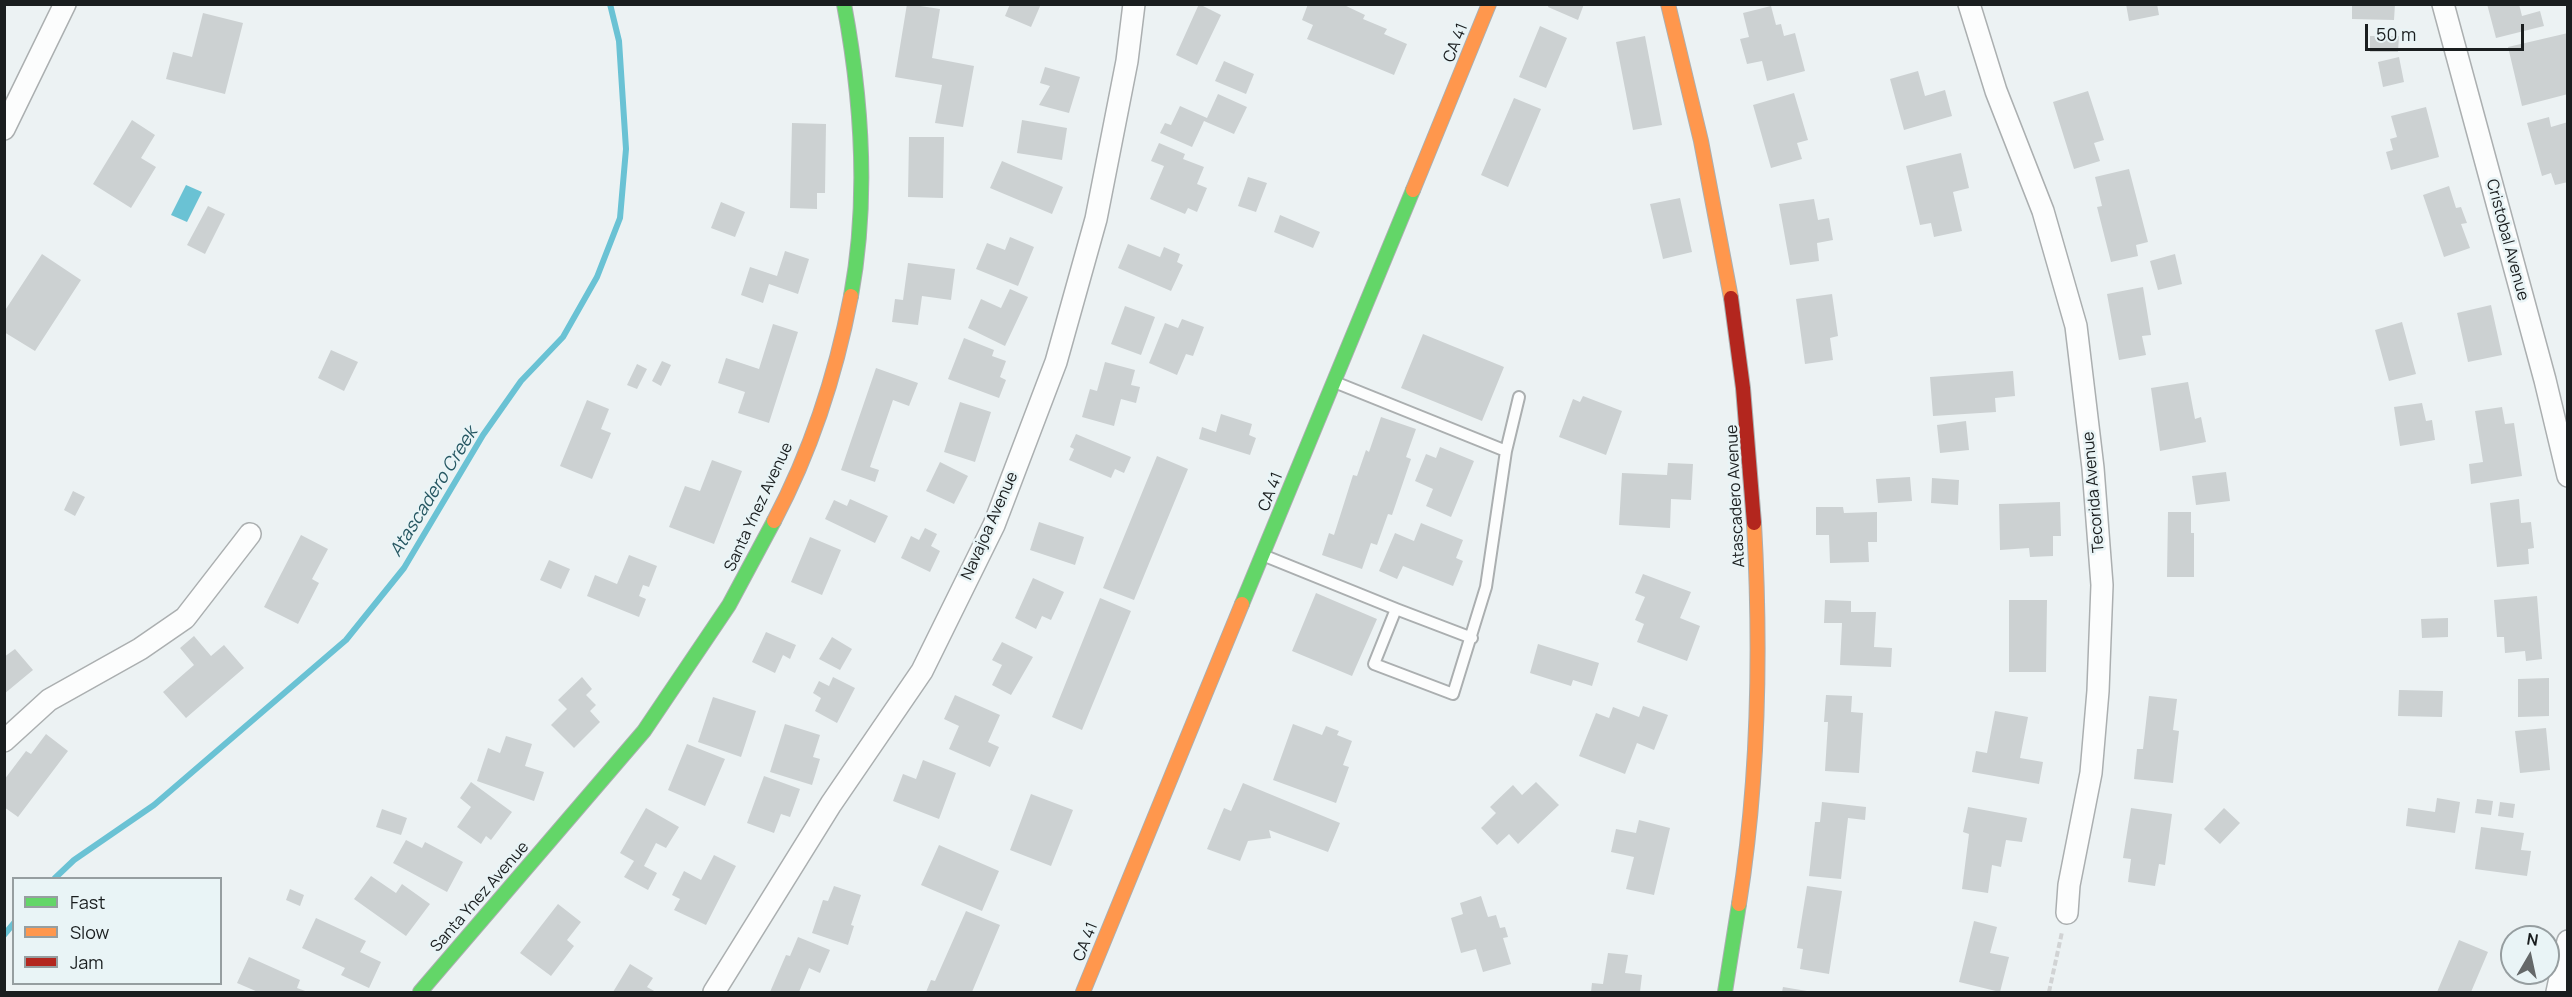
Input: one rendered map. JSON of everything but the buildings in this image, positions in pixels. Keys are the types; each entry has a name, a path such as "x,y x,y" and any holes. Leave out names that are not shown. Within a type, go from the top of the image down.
{"main road":[{"name":"Santa Ynez Avenue","path":"420,993 644,731 701,648 755,561 798,469 833,374 858,252 860,137 844,4"},
{"name":"CA 41","path":"1083,993 1489,4"},
{"name":"Atascadero Avenue","path":"1668,4 1679,41 1721,230 1749,434 1758,598 1751,805 1725,993"}],"street":[{"path":"4,129 65,4"},
{"name":"Navajoa Avenue","path":"714,993 831,804 922,671 994,525 1056,362 1096,219 1127,61 1134,4"},
{"name":"Tecorida Avenue","path":"1969,4 1996,91 2043,211 2076,326 2093,468 2102,585 2098,691 2091,773 2069,885 2067,913"},
{"name":"Cristobal Avenue","path":"2443,4 2545,380 2568,476"},
{"path":"4,741 49,700 140,649 185,618 250,534"},
{"path":"2557,993 2568,941"}],"lane":[{"path":"1334,382 1506,451"},
{"path":"1396,609 1374,664 1453,694 1486,587 1506,451 1519,397"},
{"path":"1263,555 1472,638"}],"path":[{"path":"2049,993 2067,913"}],"water":[{"path":"186,185 202,192 187,222 171,215"}],"waterway":[{"name":"Atascadero Creek","path":"56,877 74,860 154,805 346,640 404,568 483,435 521,381 563,337 597,277 620,218 626,149 619,41 610,4"},
{"name":"Atascadero Creek","path":"4,935 12,925"}],"traffic: fast":[{"path":"844,4 855,76 861,150 860,223 851,296"},
{"path":"1242,604 1413,190"},
{"path":"420,992 644,731 729,605 774,521"},
{"path":"1725,992 1739,904"}],"traffic: slow":[{"path":"1413,190 1489,4"},
{"path":"1668,4 1701,141 1731,298"},
{"path":"774,521 800,467 821,412 838,354 851,296"},
{"path":"1739,904 1751,810 1757,714 1754,523"},
{"path":"1083,992 1242,604"}],"traffic: jam":[{"path":"1731,298 1743,388 1754,523"}]}
